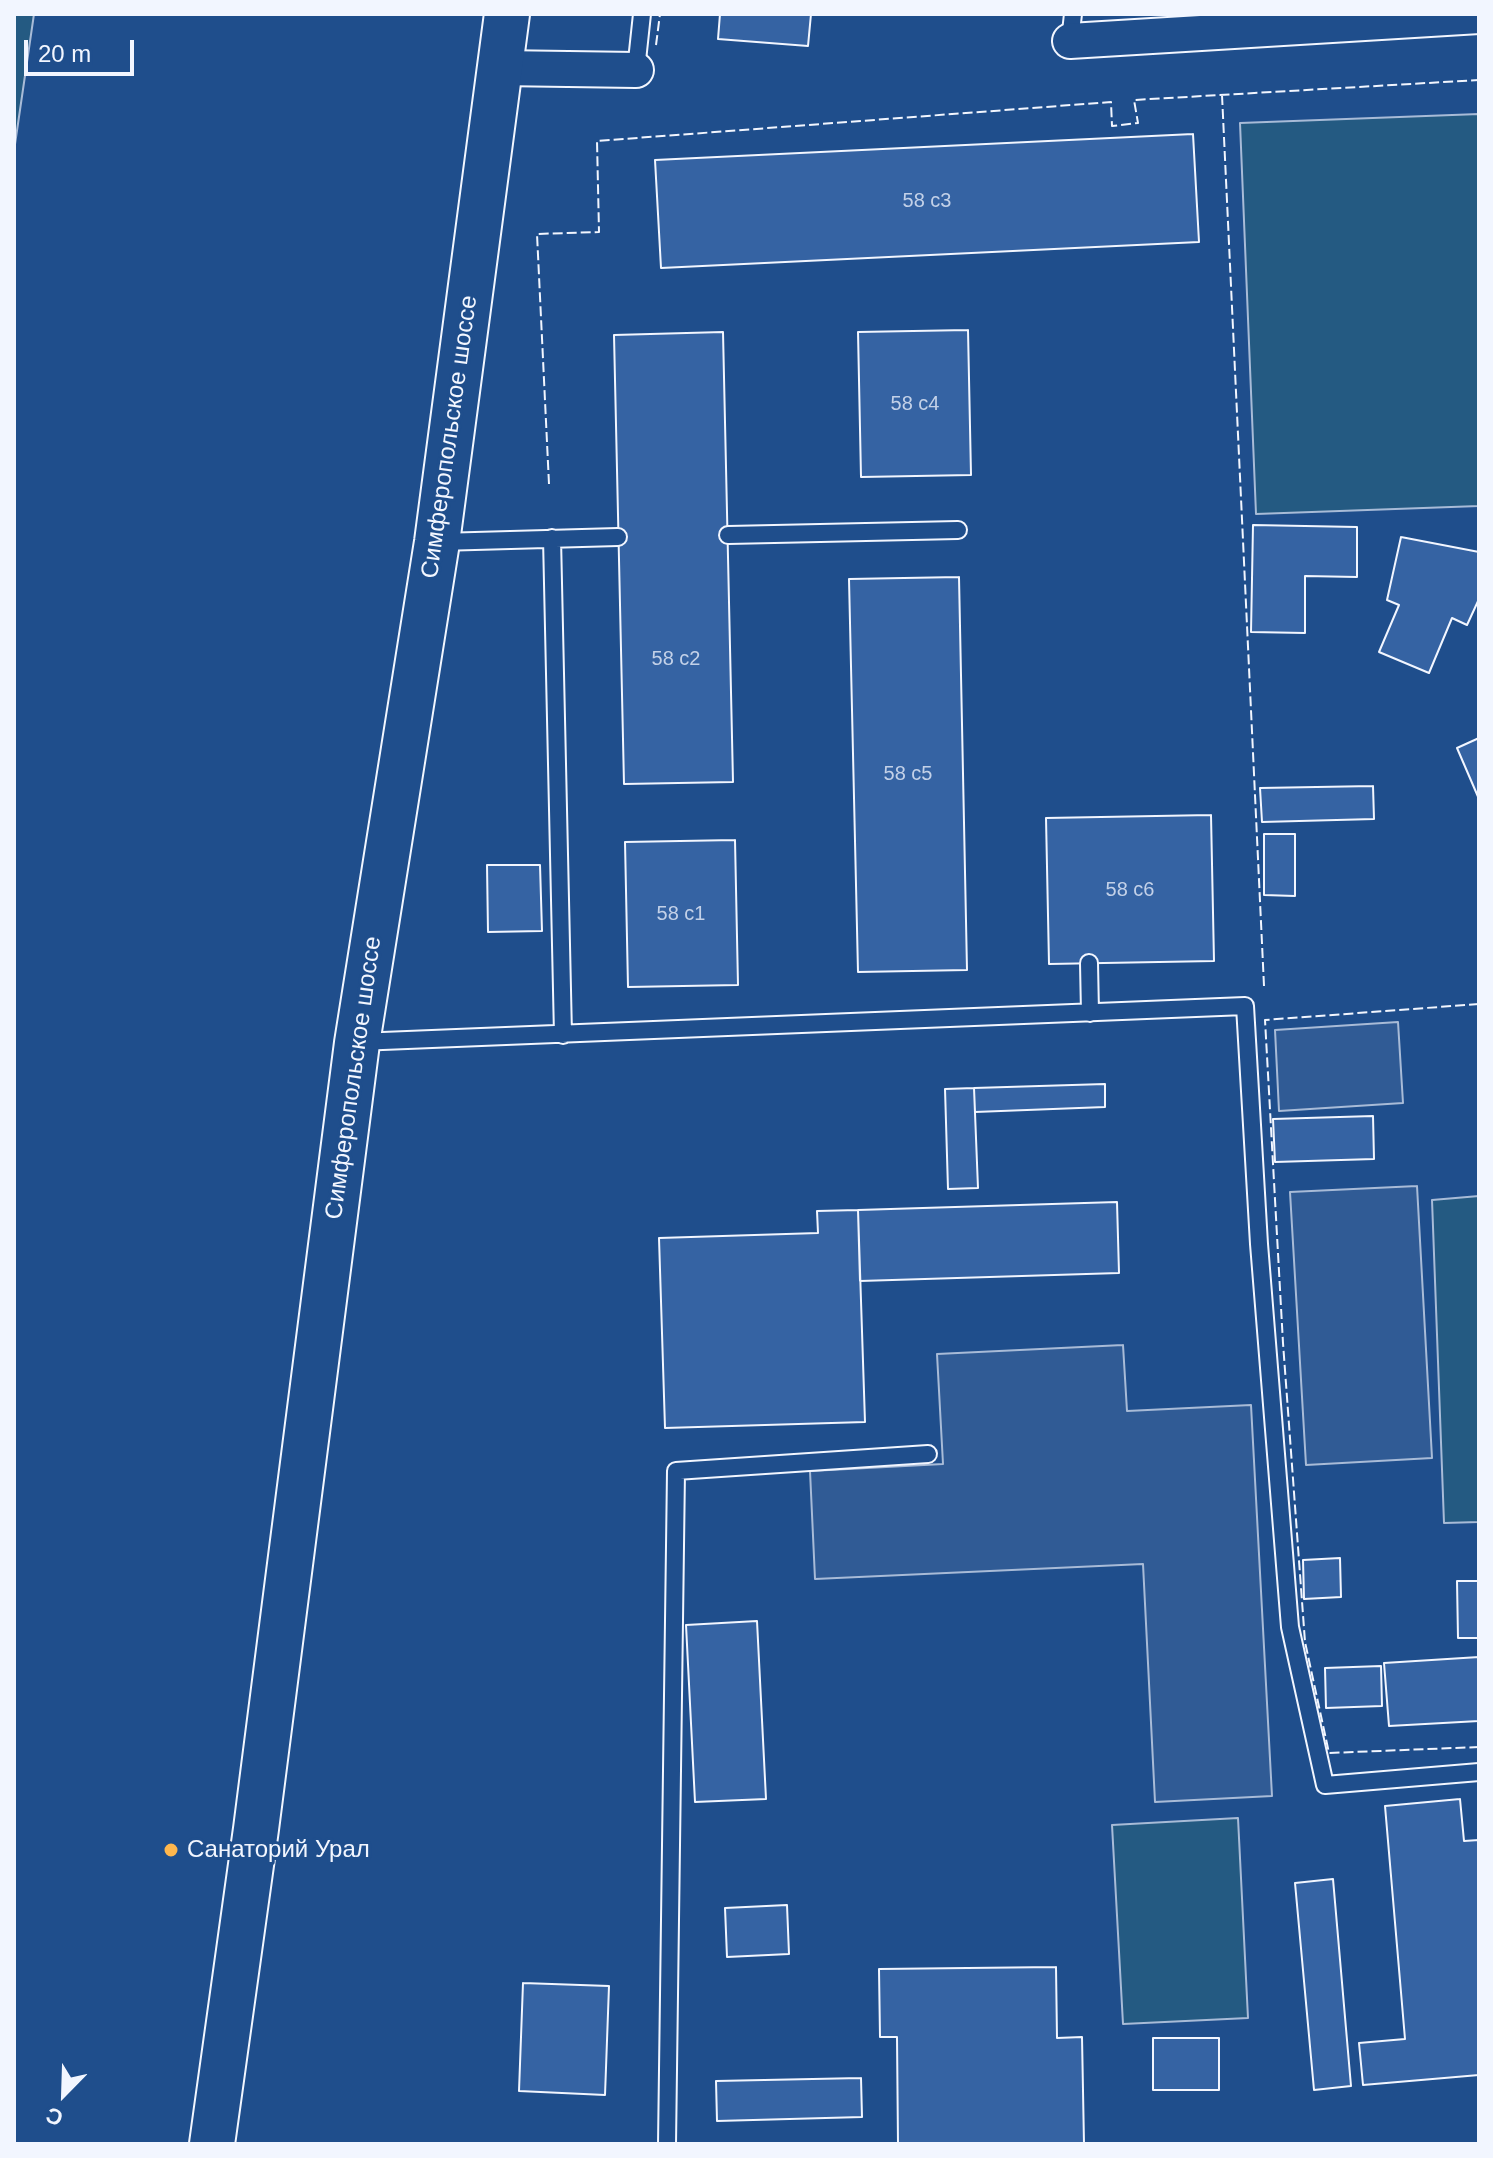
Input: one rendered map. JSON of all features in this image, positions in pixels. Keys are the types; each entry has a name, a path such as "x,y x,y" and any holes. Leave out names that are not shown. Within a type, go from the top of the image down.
{"main road":[{"name":"Симферопольское шоссе","path":"212,2144 256,1829 357,1043 437,542 507,14"}],"street":[{"path":"1072,27 1479,16"},
{"path":"500,68 636,70"}],"lane":[{"path":"636,70 642,14"},
{"path":"728,535 958,530"},
{"path":"437,542 618,537"},
{"path":"552,538 563,1035"},
{"path":"1089,963 1090,1013"},
{"path":"357,1043 1245,1006 1259,1244 1290,1627 1325,1785 1479,1772"},
{"path":"667,2144 676,1471 928,1454"}],"shaded area":[{"path":"14,14 34,14 14,151"},
{"path":"1479,114 1479,506 1256,514 1240,123"},
{"path":"1398,1022 1403,1103 1279,1111 1275,1030"},
{"path":"1417,1186 1432,1458 1306,1465 1290,1192"},
{"path":"1479,1196 1479,1522 1444,1523 1432,1200"},
{"path":"1123,1345 1127,1411 1251,1405 1272,1796 1155,1802 1143,1564 815,1579 810,1471 943,1464 937,1354"},
{"path":"1238,1818 1248,2018 1123,2024 1112,1825"}],"building":[{"path":"720,14 811,14 808,46 718,39"},
{"path":"1193,134 1199,242 661,268 655,160"},
{"path":"968,330 971,475 861,477 858,332"},
{"path":"723,332 733,782 624,784 614,335"},
{"path":"1253,525 1357,527 1357,577 1305,576 1305,633 1251,632"},
{"path":"1401,537 1479,552 1479,599 1467,625 1452,618 1429,673 1379,652 1399,605 1387,600"},
{"path":"959,577 967,970 858,972 849,579"},
{"path":"1479,738 1479,799 1457,748"},
{"path":"1373,786 1374,819 1262,822 1260,788"},
{"path":"1211,815 1214,961 1049,964 1046,818"},
{"path":"1264,834 1295,834 1295,896 1264,895"},
{"path":"735,840 738,985 628,987 625,842"},
{"path":"487,865 540,865 542,931 488,932"},
{"path":"1105,1084 1105,1107 975,1112 974,1088"},
{"path":"974,1088 978,1188 948,1189 945,1089"},
{"path":"1373,1116 1374,1159 1275,1162 1273,1119"},
{"path":"1117,1202 1119,1273 860,1281 858,1210"},
{"path":"858,1210 865,1422 665,1428 659,1238 818,1233 817,1211"},
{"path":"1340,1558 1341,1597 1304,1599 1303,1560"},
{"path":"1457,1581 1479,1581 1479,1638 1458,1638"},
{"path":"757,1621 766,1799 695,1802 686,1625"},
{"path":"1479,1657 1479,1721 1389,1726 1384,1663"},
{"path":"1381,1666 1382,1706 1326,1708 1325,1668"},
{"path":"1460,1799 1464,1841 1479,1840 1479,2075 1363,2085 1359,2043 1405,2039 1385,1806"},
{"path":"1333,1879 1351,2086 1314,2090 1295,1883"},
{"path":"787,1905 789,1954 727,1957 725,1908"},
{"path":"1056,1967 1057,2038 1082,2037 1084,2144 898,2144 897,2037 880,2037 879,1969"},
{"path":"523,1983 609,1986 605,2095 519,2091"},
{"path":"1153,2038 1219,2038 1219,2090 1153,2090"},
{"path":"861,2078 862,2117 717,2121 716,2081"}],"fence":[{"path":"656,45 660,14"},
{"path":"549,484 537,234 599,232 597,141 1111,102 1112,126 1138,123 1134,100 1479,80"},
{"path":"1222,95 1264,986"},
{"path":"1479,1004 1265,1020 1283,1343 1305,1642 1329,1753 1479,1747"}],"place":[{"name":"Санаторий Урал","path":"171,1850"}]}
